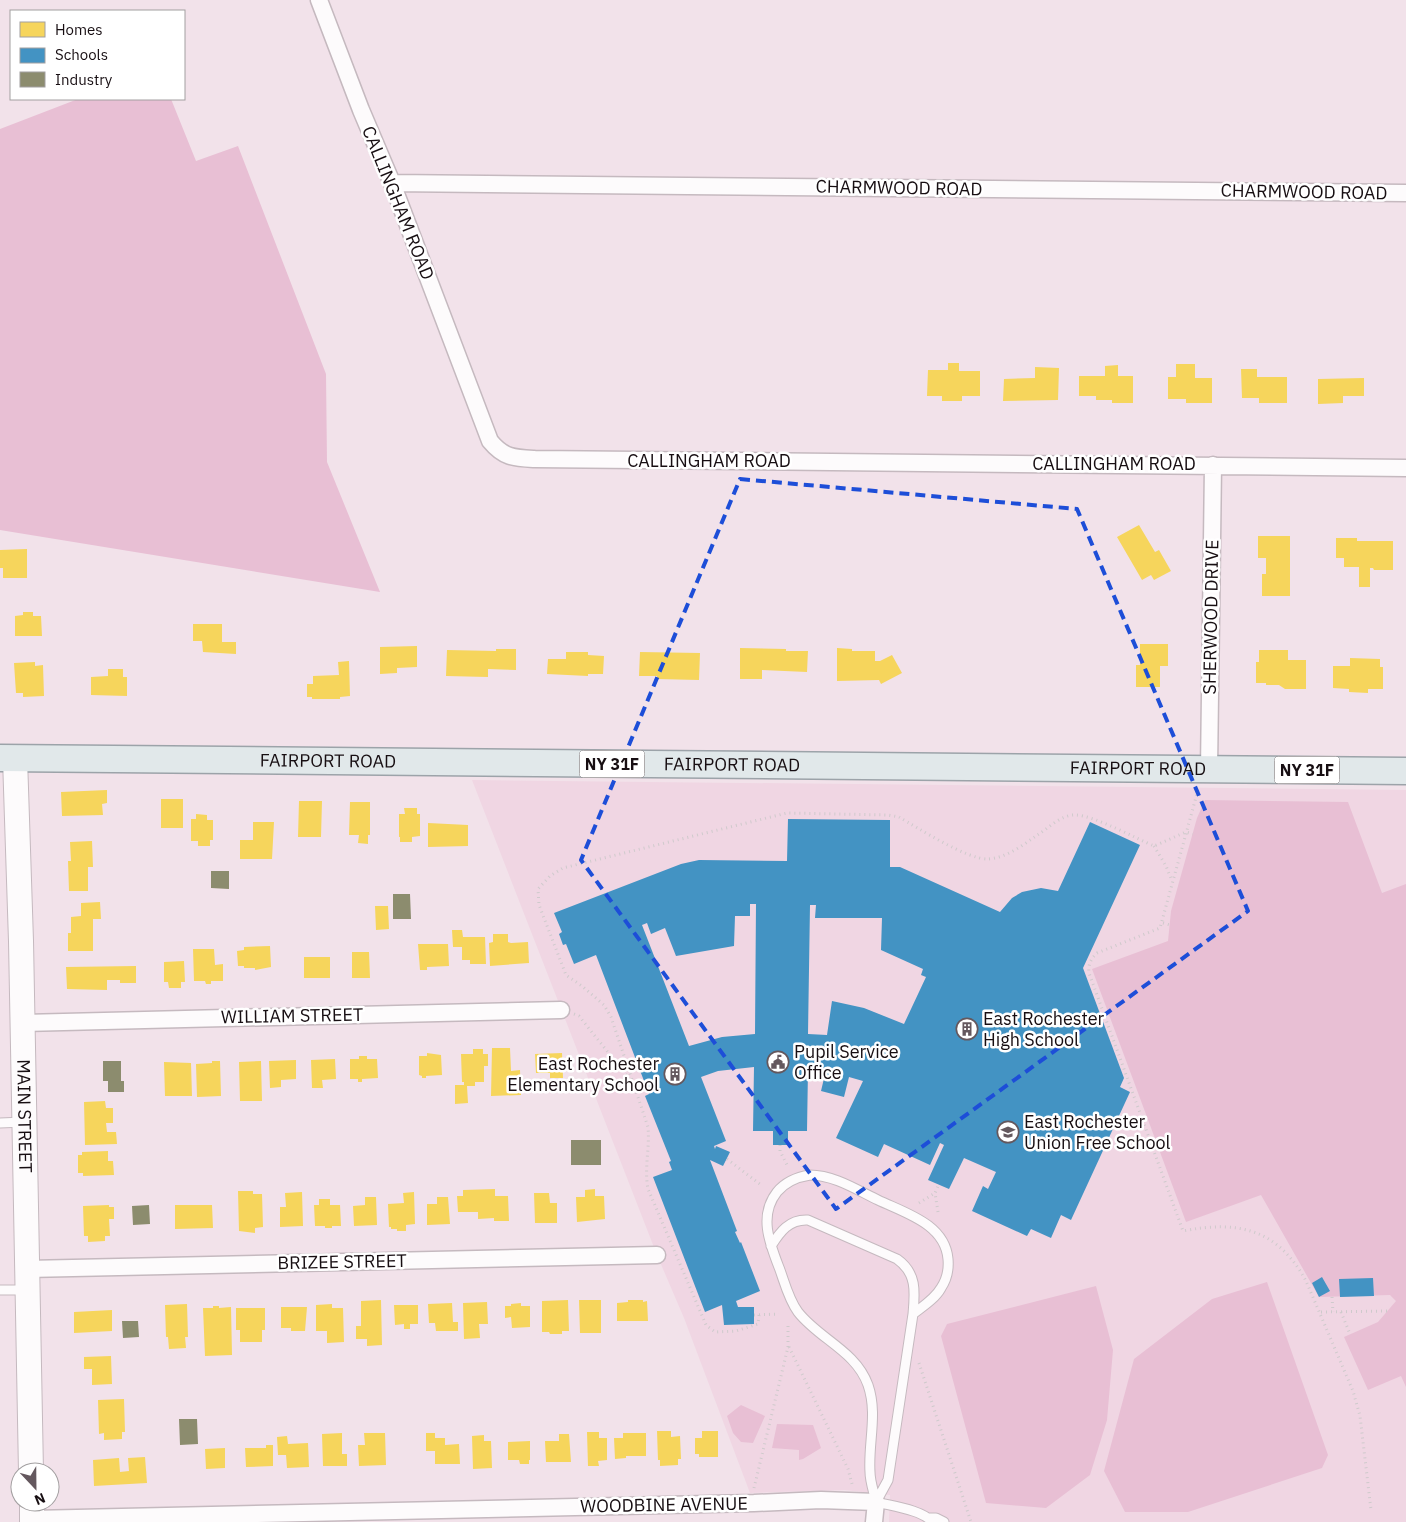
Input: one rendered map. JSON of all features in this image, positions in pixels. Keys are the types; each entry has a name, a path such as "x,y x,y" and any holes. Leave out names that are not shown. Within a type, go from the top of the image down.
{"main road":[{"name":"FAIRPORT ROAD","path":"7,758 1203,780 1406,771"}],"street":[{"name":"CALLINGHAM ROAD","path":"319,0 361,110 392,183 490,441 507,456 535,459 1406,468"},
{"name":"CHARMWOOD ROAD","path":"392,183 1406,193"},
{"name":"SHERWOOD DRIVE","path":"1203,780 1213,465"},
{"name":"MAIN STREET","path":"7,758 23,1022 31,1462"},
{"name":"WILLIAM STREET","path":"23,1022 561,1010"},
{"name":"BRIZEE STREET","path":"27,1280 657,1255"},
{"name":"WOODBINE AVENUE","path":"32,1514 744,1503 821,1500 876,1502"},
{"path":"874,1522 876,1502"}],"lane":[{"path":"0,1123 24,1122"},
{"path":"876,1502 870,1473 873,1416 872,1398 868,1384 854,1361 817,1332 796,1310 788,1295 771,1246 766,1215 769,1204 781,1186 801,1176 818,1175 829,1178 918,1219 932,1228 940,1236 948,1256 948,1274 940,1290 913,1314"},
{"path":"771,1246 780,1232 788,1225 795,1221 808,1220 897,1259 905,1265 914,1284 913,1314 888,1480 876,1502"},
{"path":"0,1290 27,1280"},
{"path":"876,1502 907,1510 930,1520 936,1518 944,1522"}],"path":[{"path":"1203,780 1186,832 1163,923 1160,928 1154,931 1098,953 1091,959 1088,967 1089,973 1183,1231 1212,1226 1230,1226 1246,1229 1262,1235 1276,1244 1298,1266 1320,1312 1353,1391 1360,1416 1371,1510"},
{"path":"759,1314 758,1324 736,1331 715,1332 706,1325 648,1189 646,1176 648,1127 610,1017 604,1005 566,975 539,905 538,889 550,876 563,868 787,813 888,815 898,817 974,857 987,859 1000,857 1020,848 1062,818 1074,815 1088,817 1154,846 1166,866 1173,883"},
{"path":"1154,846 1186,832 1193,834"},
{"path":"1163,923 1170,925"},
{"path":"561,1010 579,1016 633,1083"},
{"path":"780,1145 780,1151 787,1165"},
{"path":"727,1159 761,1185"},
{"path":"938,1212 935,1193 939,1184"},
{"path":"919,1203 935,1193"},
{"path":"1332,1297 1333,1312"},
{"path":"1320,1312 1388,1311"},
{"path":"1341,1312 1350,1334"},
{"path":"754,1315 779,1314"},
{"path":"754,1490 788,1347 788,1325"},
{"path":"788,1347 848,1469 852,1484"},
{"path":"919,1363 970,1522"}],"highlighted area":[{"path":"740,479 1077,509 1248,911 836,1209 581,860"}],"shaded area":[{"path":"75,100 171,100 196,161 238,146 326,374 327,462 380,592 0,530 0,129"},
{"name":"East Rochester Union Free School","path":"472,780 1406,790 1406,1522 889,1522 890,1495 845,1490 750,1493 684,1318 657,1255"},
{"path":"1205,800 1348,802 1382,893 1406,884 1406,1387 1401,1376 1368,1390 1344,1337 1378,1322 1396,1301 1390,1295 1319,1297 1261,1195 1186,1222 1092,969 1168,941 1171,911 1197,818"},
{"path":"1267,1282 1328,1455 1322,1468 1188,1512 1125,1512 1104,1471 1134,1359 1212,1299"},
{"path":"1096,1286 1113,1350 1107,1420 1090,1475 1046,1508 986,1503 941,1336 947,1324"},
{"path":"741,1405 765,1416 753,1443 741,1442 733,1433 727,1416"},
{"path":"777,1424 813,1425 821,1448 799,1460 799,1450 772,1448"}],"building: Homes":[{"path":"948,363 959,363 959,371 980,371 980,396 962,396 962,401 942,401 942,396 927,396 928,370 948,370"},
{"path":"1176,364 1195,364 1195,378 1212,378 1212,403 1186,403 1186,399 1168,399 1168,377 1176,377"},
{"path":"1118,365 1118,376 1133,376 1133,403 1112,403 1112,400 1096,400 1096,396 1079,396 1079,376 1105,376 1105,366"},
{"path":"1035,367 1059,368 1058,400 1003,401 1004,379 1035,378"},
{"path":"1241,369 1257,369 1257,377 1287,377 1287,403 1259,403 1259,398 1242,398"},
{"path":"1364,378 1364,396 1343,396 1343,403 1318,404 1318,379"},
{"path":"1139,525 1155,552 1159,550 1171,571 1154,580 1151,575 1142,580 1117,537"},
{"path":"1258,536 1290,536 1290,596 1262,596 1262,574 1266,574 1266,558 1258,558"},
{"path":"1336,538 1357,538 1357,541 1393,541 1393,570 1374,570 1370,568 1370,587 1359,587 1359,567 1344,567 1344,558 1336,558"},
{"path":"27,549 27,578 3,578 3,568 0,568 0,550"},
{"path":"23,612 33,612 33,616 41,616 42,636 15,636 15,616 23,615"},
{"path":"193,624 222,624 222,642 236,642 236,654 203,652 202,641 193,641"},
{"path":"1140,644 1168,644 1168,666 1160,666 1160,687 1136,687 1136,665 1140,665"},
{"path":"417,646 417,667 397,668 397,673 380,674 380,647"},
{"path":"740,648 808,651 807,672 762,670 762,679 740,679"},
{"path":"837,648 852,649 852,651 875,651 875,661 880,661 892,655 902,673 881,684 879,680 837,681"},
{"path":"496,649 516,649 516,670 488,669 488,677 446,676 447,650 496,651"},
{"path":"1259,650 1288,650 1288,660 1306,660 1306,689 1285,689 1279,685 1256,683 1256,662 1259,662"},
{"path":"566,652 588,652 588,655 604,656 603,674 588,674 588,676 547,674 548,659 566,659"},
{"path":"640,652 700,653 699,680 657,679 657,676 639,676"},
{"path":"1350,658 1380,659 1380,667 1383,667 1383,689 1368,689 1368,693 1349,692 1349,689 1333,688 1333,666 1350,666"},
{"path":"349,661 350,696 340,697 340,699 312,699 312,697 307,697 307,684 313,684 313,676 339,675 338,662"},
{"path":"35,662 35,666 43,665 44,696 23,697 23,693 16,693 14,663"},
{"path":"108,669 123,669 123,677 127,677 127,696 91,695 91,677 108,676"},
{"path":"107,790 107,803 102,804 103,815 62,816 61,792"},
{"path":"161,799 183,799 183,828 161,828"},
{"path":"299,801 322,801 321,837 298,837"},
{"path":"350,802 370,802 370,835 368,835 368,844 358,843 359,835 349,835"},
{"path":"404,808 417,808 417,814 420,814 420,836 412,837 412,842 400,842 399,814 405,814"},
{"path":"196,814 207,815 207,820 213,820 213,840 210,840 210,846 198,846 198,841 191,841 191,819 196,819"},
{"path":"253,822 274,822 272,859 240,859 240,840 253,840"},
{"path":"428,823 468,825 468,846 428,847"},
{"path":"92,841 93,867 88,867 88,891 69,891 68,861 71,861 70,842"},
{"path":"100,902 101,919 93,919 93,951 68,951 68,933 71,933 71,917 81,916 81,903"},
{"path":"375,906 388,906 389,929 376,930"},
{"path":"452,930 462,930 463,937 485,937 486,964 470,964 470,960 462,960 462,947 453,947"},
{"path":"493,934 508,934 508,942 511,943 528,942 529,963 490,966 489,943 493,942"},
{"path":"418,944 448,944 449,966 427,967 427,970 420,970"},
{"path":"270,946 271,967 255,970 255,968 238,966 237,951 244,950 244,947"},
{"path":"193,949 214,949 215,965 223,964 223,981 211,981 211,984 206,984 205,981 194,981"},
{"path":"352,952 369,952 370,978 352,978"},
{"path":"304,957 330,957 330,978 304,978"},
{"path":"184,961 185,982 181,982 181,988 169,988 168,982 164,982 164,962"},
{"path":"136,966 136,983 120,983 120,980 107,980 107,990 67,989 66,967"},
{"path":"492,1048 510,1048 511,1071 520,1070 521,1095 491,1096"},
{"path":"473,1049 483,1049 483,1054 488,1054 488,1066 484,1066 484,1082 475,1082 475,1086 467,1086 468,1103 455,1104 455,1085 464,1085 464,1082 462,1082 461,1054 473,1054"},
{"path":"427,1053 441,1055 442,1075 422,1078 419,1075 419,1056 427,1056"},
{"path":"562,1053 563,1078 550,1078 550,1073 536,1073 535,1054"},
{"path":"359,1056 367,1056 367,1059 377,1059 378,1078 362,1079 362,1082 358,1082 358,1079 350,1079 350,1059 359,1059"},
{"path":"335,1059 336,1079 322,1080 323,1088 312,1088 311,1060"},
{"path":"296,1060 296,1079 281,1080 281,1087 270,1088 269,1061"},
{"path":"212,1061 220,1061 221,1096 197,1097 196,1064 212,1063"},
{"path":"261,1061 262,1101 240,1101 239,1062"},
{"path":"164,1062 191,1063 192,1096 165,1096"},
{"path":"105,1101 106,1108 113,1108 113,1123 106,1123 107,1132 116,1132 117,1144 85,1145 84,1102"},
{"path":"108,1151 108,1161 113,1161 114,1175 83,1176 83,1173 78,1173 78,1155 82,1155 82,1152"},
{"path":"495,1189 495,1196 508,1196 509,1221 494,1221 494,1218 478,1219 478,1212 458,1212 457,1196 463,1196 463,1190"},
{"path":"595,1189 595,1196 604,1196 605,1219 577,1222 576,1197 585,1197 585,1190"},
{"path":"238,1191 253,1191 253,1194 262,1194 263,1227 255,1228 255,1233 239,1231"},
{"path":"302,1192 303,1226 280,1227 280,1207 286,1207 285,1193"},
{"path":"414,1192 415,1224 406,1225 406,1231 391,1229 389,1227 388,1204 404,1203 403,1193"},
{"path":"534,1193 549,1193 550,1203 557,1203 557,1223 535,1223"},
{"path":"365,1197 376,1197 377,1225 354,1226 353,1206 365,1205"},
{"path":"437,1197 448,1197 450,1224 427,1225 427,1204 437,1204"},
{"path":"319,1199 330,1199 330,1205 340,1205 341,1226 325,1228 325,1226 315,1226 314,1205 319,1205"},
{"path":"109,1205 109,1207 114,1207 114,1219 109,1219 110,1236 105,1236 105,1241 88,1242 88,1236 84,1236 83,1206"},
{"path":"175,1205 212,1205 213,1228 175,1229"},
{"path":"381,1300 382,1345 367,1346 367,1339 356,1339 356,1326 361,1326 361,1301"},
{"path":"568,1300 569,1331 562,1331 562,1334 542,1332 542,1301"},
{"path":"579,1300 601,1300 601,1333 580,1333"},
{"path":"628,1300 647,1301 648,1321 617,1321 617,1303 628,1302"},
{"path":"487,1302 488,1324 479,1324 480,1338 464,1339 463,1303"},
{"path":"452,1303 453,1322 458,1322 458,1331 436,1331 435,1323 429,1323 428,1304"},
{"path":"521,1303 521,1306 530,1306 530,1327 512,1328 511,1317 505,1318 505,1306"},
{"path":"187,1304 188,1337 185,1337 186,1348 169,1349 168,1337 166,1337 165,1305"},
{"path":"332,1304 332,1308 343,1308 344,1342 327,1343 327,1331 316,1331 316,1305"},
{"path":"394,1305 418,1305 418,1324 410,1324 410,1329 404,1329 404,1324 395,1325"},
{"path":"213,1306 219,1306 219,1308 231,1307 232,1355 205,1356 203,1308 213,1308"},
{"path":"281,1307 307,1307 305,1331 291,1331 291,1328 281,1328"},
{"path":"236,1308 265,1308 265,1330 262,1330 262,1342 240,1342 240,1330 236,1330"},
{"path":"112,1310 112,1331 74,1333 74,1312"},
{"path":"111,1356 112,1384 92,1385 92,1369 84,1369 84,1357"},
{"path":"124,1399 125,1432 122,1432 122,1439 104,1440 104,1433 99,1434 98,1400"},
{"path":"657,1431 671,1431 671,1437 680,1436 681,1459 678,1459 678,1465 660,1466"},
{"path":"702,1431 718,1431 718,1457 699,1457 699,1454 695,1454 695,1438 702,1438"},
{"path":"587,1432 599,1432 599,1438 607,1438 607,1460 598,1461 599,1466 588,1466"},
{"path":"342,1433 342,1454 347,1454 347,1466 323,1466 322,1434"},
{"path":"364,1433 385,1433 386,1465 359,1466 358,1445 365,1445"},
{"path":"426,1433 435,1433 435,1438 445,1438 445,1445 459,1444 460,1464 435,1464 435,1451 426,1451"},
{"path":"623,1433 646,1433 646,1456 626,1456 626,1458 615,1459 614,1438 623,1438"},
{"path":"559,1434 569,1434 571,1462 546,1462 545,1441 559,1441"},
{"path":"484,1435 484,1441 491,1441 492,1468 473,1469 472,1436"},
{"path":"287,1436 288,1444 308,1443 309,1467 287,1468 286,1455 278,1455 277,1437"},
{"path":"530,1441 529,1464 520,1464 519,1460 508,1460 508,1442"},
{"path":"266,1445 273,1445 273,1466 246,1467 245,1448 266,1448"},
{"path":"225,1448 225,1468 206,1469 205,1449"},
{"path":"145,1457 147,1483 94,1486 93,1460 119,1458 120,1472 129,1471 128,1458"}],"building: Schools":[{"name":"East Rochester High School","path":"788,819 890,820 890,867 900,867 1000,912 1012,898 1022,892 1041,888 1058,891 1090,822 1140,845 1083,968 1124,1078 1120,1087 1130,1092 1071,1220 1061,1215 1051,1238 1031,1229 1027,1236 972,1211 983,1186 988,1189 996,1172 964,1158 949,1189 928,1180 944,1145 940,1143 930,1165 884,1144 878,1157 836,1138 863,1081 849,1077 844,1097 821,1091 826,1070 808,1069 807,1131 788,1131 788,1145 773,1145 773,1131 753,1131 754,1067 718,1071 701,1077 726,1141 714,1146 715,1149 716,1146 730,1152 723,1166 710,1160 737,1231 735,1232 741,1242 760,1291 736,1301 738,1307 754,1307 754,1324 724,1325 722,1305 705,1312 653,1177 672,1170 669,1162 671,1161 645,1096 649,1094 596,955 574,964 566,944 563,945 559,934 562,932 554,913 681,864 699,860 787,861","holes":["750,904 756,904 755,1034 722,1037 689,1046 642,925 647,923 651,934 665,928 676,956 734,946 735,916 750,916","810,905 816,905 815,918 882,918 881,950 923,969 921,975 926,977 904,1024 864,1008 832,1001 827,1035 808,1034"]},
{"path":"1322,1277 1330,1291 1319,1297 1312,1283"},
{"path":"1373,1278 1374,1296 1340,1297 1339,1279"}],"building: Industry":[{"path":"211,871 229,871 229,889 211,888"},
{"path":"393,894 410,894 411,919 393,919"},
{"path":"103,1061 121,1061 121,1081 124,1081 124,1092 108,1092 108,1081 103,1081"},
{"path":"571,1140 601,1140 601,1165 571,1165"},
{"path":"149,1205 150,1224 133,1225 132,1206"},
{"path":"122,1321 138,1321 139,1337 123,1338"},
{"path":"179,1419 197,1419 198,1444 180,1445"}],"place":[{"name":"East Rochester High School","path":"967,1029"},
{"name":"Pupil Service Office","path":"778,1062"},
{"name":"East Rochester Elementary School","path":"675,1074"},
{"name":"East Rochester Union Free School","path":"1008,1132"}]}
